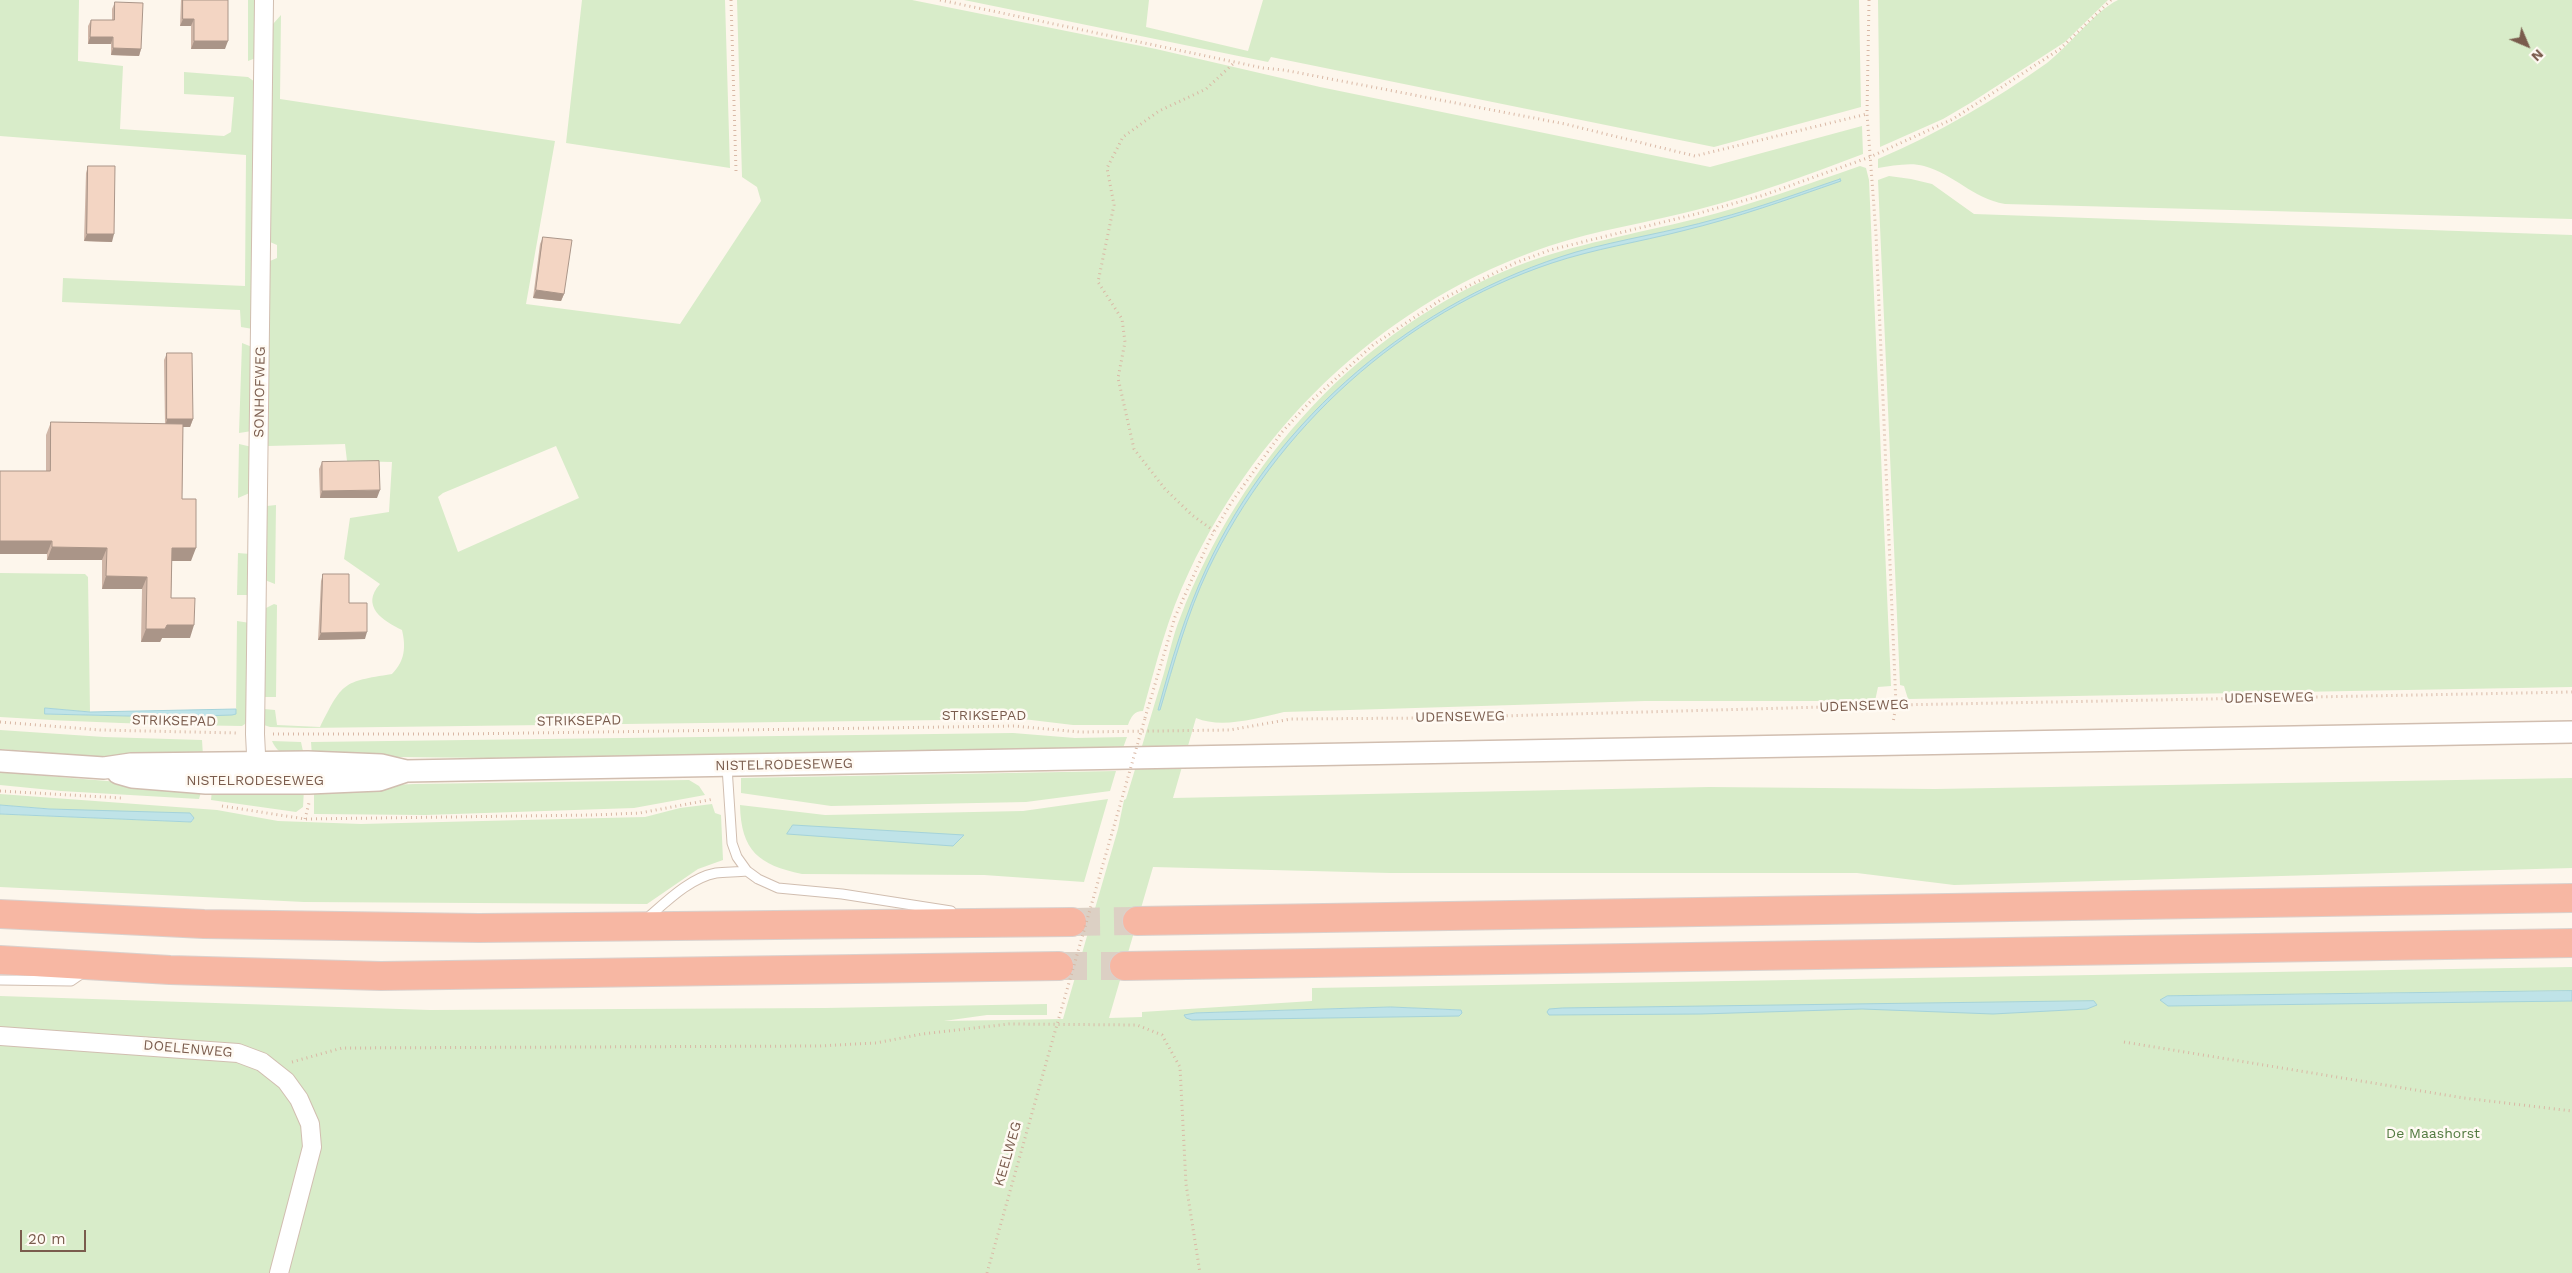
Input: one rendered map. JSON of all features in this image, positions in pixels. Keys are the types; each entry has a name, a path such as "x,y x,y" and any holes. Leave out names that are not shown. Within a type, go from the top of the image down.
{"highway":[{"path":"1137,921 2572,898"},
{"path":"0,914 204,924 469,928 1072,922"},
{"path":"1124,966 2572,943"},
{"path":"0,960 170,970 381,976 1059,966"}],"street":[{"name":"SONHOFWEG","path":"257,784 255,734 264,0"},
{"name":"NISTELRODESEWEG","path":"0,760 104,768 131,764 257,762 380,765 406,771 727,767 2572,732"},
{"name":"NISTELRODESEWEG","path":"104,768 132,778 257,784 379,780 406,771"},
{"name":"DOELENWEG","path":"0,1036 211,1049 238,1053 262,1062 286,1081 299,1099 310,1124 312,1148 279,1273"}],"lane":[{"path":"727,767 732,843 737,857 747,871 758,879 778,888 842,894 1020,923"},
{"path":"637,927 675,895 701,879 715,874 747,871"},
{"path":"0,980 71,981 94,965"}],"path":[{"path":"731,0 736,171"},
{"path":"940,0 1236,62 1566,124 1695,156 1867,114"},
{"path":"1869,0 1867,114 1877,244 1896,705"},
{"name":"KEELWEG","path":"987,1273 1175,617 1214,531 1255,467 1282,432 1310,402 1374,345 1442,299 1515,263 1550,250 1696,214 1755,197 1870,157 1953,119 2031,69 2060,49 2111,0"},
{"path":"1214,531 1192,516 1165,489 1134,449 1118,378 1125,342 1122,319 1098,282 1114,205 1107,168 1123,137 1159,111 1206,89 1236,62"},
{"name":"UDENSEWEG","path":"1158,731 1230,730 1291,718 1427,718 1896,705 2572,692"},
{"name":"STRIKSEPAD","path":"0,722 100,730 255,734 460,734 1014,726 1080,732 1158,731"},
{"path":"0,791 128,799"},
{"path":"216,805 314,819 621,814 640,813 700,800 728,798"},
{"path":"270,1068 342,1048 819,1046 876,1043 922,1034 1009,1024 1137,1025 1162,1035 1180,1067 1186,1184 1200,1273"},
{"path":"2124,1042 2464,1098 2572,1111"}],"green space":[{"path":"0,0 79,0 78,61 123,66 120,129 224,136 231,132 234,97 184,94 184,72 248,77 255,82 253,329 241,327 240,310 62,302 63,278 245,286 246,155 0,136"},
{"path":"248,0 256,0 256,58 248,61"},
{"path":"582,0 725,0 730,168 566,143"},
{"path":"737,0 912,0 1156,49 1320,87 1710,167 1862,126 1863,154 1738,198 1678,215 1585,235 1549,246 1491,269 1435,298 1384,333 1336,372 1292,416 1253,465 1219,517 1189,572 1175,605 1143,711 1133,715 1128,725 1073,725 1023,719 306,728 270,727 264,725 264,709 275,710 277,725 320,727 334,701 346,687 353,682 363,679 392,674 400,664 404,648 402,630 381,617 373,606 374,592 380,584 344,559 350,518 389,512 392,462 347,461 345,444 268,446 270,261 277,258 277,245 270,242 273,24 281,15 280,99 555,141 526,304 680,324 761,201 757,187 742,177","holes":["556,446 579,498 458,552 438,497 443,493"]},
{"path":"964,0 1149,0 1146,27 1248,51 1263,0 1859,0 1861,107 1714,147 1271,57 1268,62"},
{"path":"1878,0 2108,0 2065,42 1972,102 1943,119 1880,147"},
{"path":"2118,0 2572,0 2572,219 2005,204 1983,197 1945,174 1924,166 1907,164 1878,168 1878,159 1923,138 1965,115 2047,63 2100,12"},
{"name":"De Maashorst","path":"1860,166 1866,168 1869,180 1891,686 1878,687 1875,701 1645,701 1284,712 1228,723 1217,723 1196,718 1173,798 1709,787 1935,789 2572,778 2572,868 1954,885 1857,873 1390,873 1153,867 1109,1018 1142,1017 1142,1012 1312,1001 1312,988 2572,967 2572,991 2167,996 2163,999 2572,992 2572,1273 0,1273 0,996 430,1010 825,1008 1047,1004 1047,1015 987,1015 944,1021 1063,1019 1118,829 1124,800 1126,799 1180,618 1206,560 1236,506 1272,454 1312,407 1357,364 1406,326 1460,293 1517,266 1560,251 1737,207","holes":["1392,1007 1460,1010 1195,1013"]},
{"path":"1889,176 1932,184 1974,214 2572,235 2572,687 1908,699 1904,686 1900,685 1878,180"},
{"path":"242,343 252,347 252,431 239,433"},
{"path":"239,444 252,447 252,492 238,498"},
{"path":"276,505 275,584 265,580 267,506"},
{"path":"238,553 250,554 250,595 237,595"},
{"path":"0,573 85,574 88,577 90,712 45,708 46,714 169,717 236,714 237,621 250,623 248,722 242,726 212,726 0,717"},
{"path":"274,604 277,605 276,697 264,697 266,608"},
{"path":"0,730 104,737 202,740 203,756 90,756 0,749"},
{"path":"1013,733 1075,738 1127,737 1123,748 489,758 312,756 311,742"},
{"path":"272,741 301,742 304,756 285,754 278,750"},
{"path":"1116,771 1110,791 1026,802 831,806 741,793 741,778"},
{"path":"0,772 202,789 199,799 61,791 0,785"},
{"path":"689,780 699,786 705,795 634,808 425,815 314,814 314,788 415,784"},
{"path":"304,789 303,807 296,812 211,800 212,790"},
{"path":"0,794 217,810 278,821 361,824 645,817 680,808 712,804 715,813 721,815 723,860 698,869 647,904 304,902 0,887 0,814 191,822 193,820 0,805"},
{"path":"1108,799 1084,882 984,875 802,874 774,866 755,853 744,834 740,805 825,815 1023,811"}],"water":[{"path":"1840,179 1841,181 1722,220 1552,263 1497,285 1445,312 1395,345 1349,382 1307,424 1269,469 1236,518 1200,587 1181,639 1160,710 1158,710 1173,656 1191,603 1206,569 1235,514 1271,462 1312,415 1357,372 1407,333 1461,300 1517,273 1576,252 1732,215"},
{"path":"45,708 90,712 236,709 236,714 169,717 45,714"},
{"path":"0,805 50,809 190,813 194,818 191,822 0,814"},
{"path":"793,825 964,835 953,846 787,834"},
{"path":"2572,991 2572,1001 2168,1006 2160,1000 2167,996"},
{"path":"2094,1001 2097,1005 2087,1009 1993,1014 1862,1009 1701,1014 1549,1015 1547,1012 1549,1009 1562,1008"},
{"path":"1391,1007 1461,1010 1462,1013 1459,1016 1192,1020 1184,1015 1195,1013"}],"building":[{"path":"183,0 228,0 228,41 194,41 194,19 183,19"},
{"path":"115,2 143,3 141,49 113,48 113,37 90,37 91,20 114,20"},
{"path":"88,166 115,166 114,234 87,234"},
{"path":"543,237 572,240 564,294 536,290"},
{"path":"167,353 192,353 193,419 167,419"},
{"path":"51,422 183,424 182,499 196,499 196,548 172,548 171,598 195,598 194,625 167,625 165,629 146,629 147,577 106,576 107,548 52,547 52,541 0,541 0,471 50,471"},
{"path":"379,461 380,490 322,491 322,462"},
{"path":"323,574 349,574 349,603 367,603 367,632 321,633"}],"tunnel":[{"path":"1072,922 1137,921"},
{"path":"1059,966 1124,966"}]}
